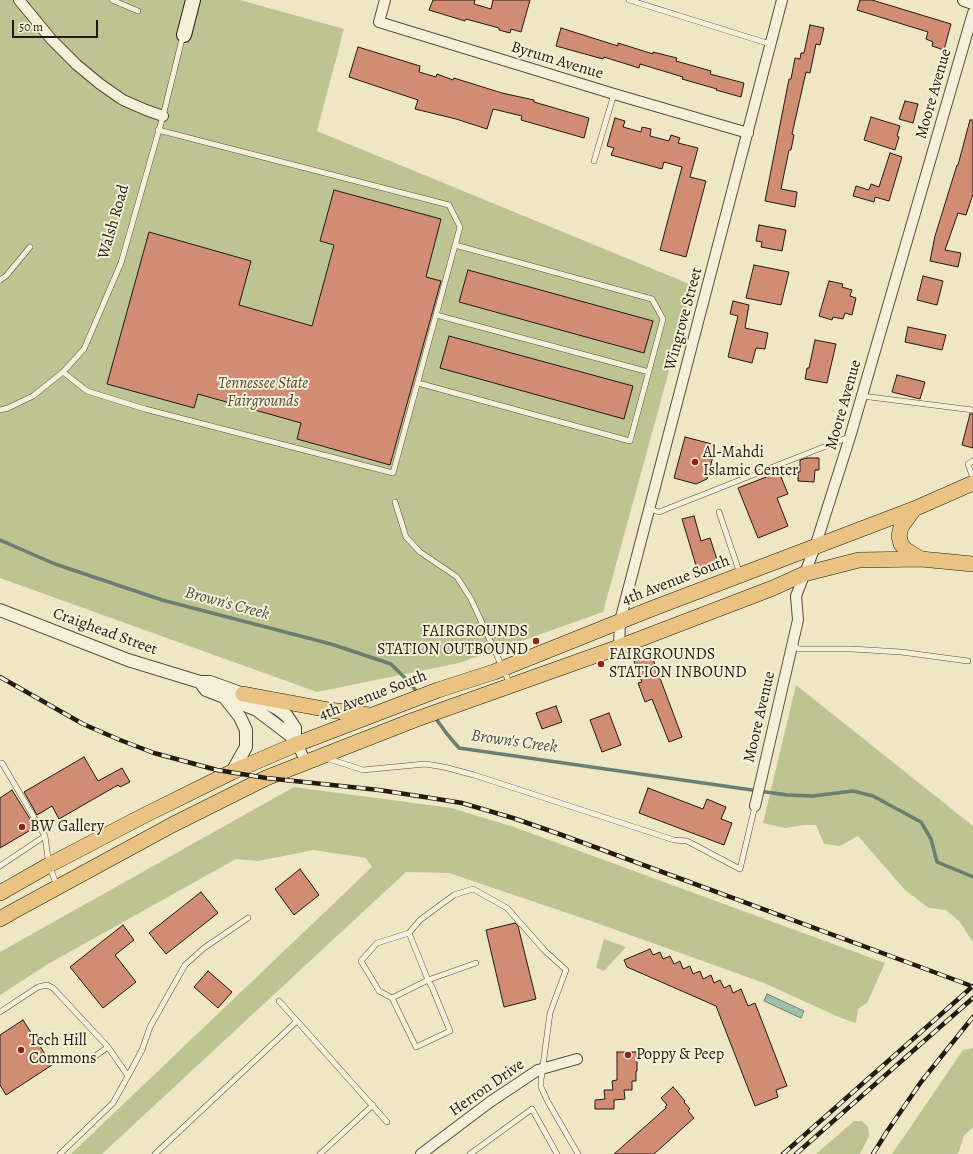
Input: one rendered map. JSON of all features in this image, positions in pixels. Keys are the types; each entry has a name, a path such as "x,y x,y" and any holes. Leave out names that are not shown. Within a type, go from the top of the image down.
{"main road":[{"name":"Walsh Road","path":"184,35 193,0"},
{"name":"4th Avenue South","path":"0,893 143,816 296,741 373,715 438,690 502,668 620,621 914,509 973,483"},
{"path":"914,509 901,527 899,536 901,544 906,550 921,559"},
{"path":"0,919 172,825 266,778 414,720 619,647 773,588 804,574 860,560 921,559 973,564"},
{"path":"243,694 329,710 373,715"}],"street":[{"path":"19,0 51,39 77,65 100,84 123,100 162,116"},
{"name":"Byrum Avenue","path":"385,0 380,22 614,94 748,133"},
{"name":"Wingrove Street","path":"619,647 620,621 782,0"},
{"path":"964,0 973,3"},
{"name":"Moore Avenue","path":"755,806 798,620 796,596 815,547 850,436 973,13"},
{"name":"Craighead Street","path":"0,610 128,660 200,682 210,682 271,705 287,716 295,728 296,741 306,762"},
{"name":"Craighead Street","path":"200,682 206,690 257,710 269,718 296,741"},
{"path":"223,697 240,717 246,730 246,747 232,772"},
{"name":"Herron Drive","path":"421,1154 490,1102 542,1068 577,1058"}],"lane":[{"path":"112,0 138,11"},
{"path":"629,0 770,44"},
{"name":"Walsh Road","path":"0,410 8,408 33,396 63,372 84,349 121,263 184,35"},
{"path":"594,161 614,94"},
{"path":"63,372 87,391 393,473 460,227 449,205 158,130"},
{"path":"418,382 630,441 649,372 663,318 652,299 455,245"},
{"path":"0,280 6,276 30,247"},
{"path":"436,315 649,372"},
{"path":"862,396 973,410"},
{"path":"650,509 659,512 850,436"},
{"path":"973,461 968,464 973,478"},
{"path":"395,502 406,536 420,552 457,577 471,599 511,686"},
{"path":"718,512 740,575"},
{"path":"792,645 799,649 852,649 901,652 968,661"},
{"path":"322,757 363,770 425,764 474,775 674,840 687,841 740,868 755,806"},
{"path":"0,763 2,763 45,836 49,866 58,887"},
{"path":"0,866 45,836"},
{"path":"409,933 450,1031 416,1047 392,998 379,991 361,961 377,943 409,933 420,920 454,895 473,889 507,908 545,951 566,970 550,1013 542,1068 541,1087 578,1154"},
{"path":"60,1154 113,1103 142,1050 150,1027 185,965 204,948 248,918"},
{"path":"392,998 428,980 476,963"},
{"path":"0,1012 38,987 47,985 53,988 108,1047 128,1076"},
{"path":"279,1001 387,1122"},
{"path":"155,1154 297,1021"},
{"path":"94,1057 108,1047"},
{"path":"320,1154 373,1105"},
{"path":"470,1154 532,1109 557,1154"}],"green space":[{"name":"Tennessee State Fairgrounds","path":"0,0 240,0 344,29 317,131 692,285 603,612 459,663 317,692 0,578"},
{"path":"796,685 973,826 973,942 959,921 946,910 929,908 905,890 858,836 840,846 824,844 816,825 803,825 785,828 763,823"},
{"path":"294,787 451,808 514,827 885,963 867,1003 858,1009 856,1023 841,1018 764,983 591,921 449,873 406,872 102,1154 71,1154 372,867 366,858 314,850 258,861 236,859 48,964 0,995 0,952"},
{"path":"604,939 626,947 604,971 596,968"},
{"path":"973,1048 973,1127 964,1136 958,1154 892,1154 963,1050"},
{"path":"854,1121 862,1121 868,1127 869,1136 860,1154 816,1154"}],"shaded area":[{"path":"767,994 804,1011 801,1018 764,1001"}],"building":[{"path":"433,0 475,0 474,4 491,9 493,0 530,0 521,32 511,29 510,33 499,30 499,28 466,19 465,21 429,10"},
{"path":"860,0 872,0 951,24 944,50 932,46 933,42 926,39 928,32 857,10"},
{"path":"810,25 824,28 820,45 816,44 810,73 806,72 792,134 794,135 791,150 789,150 781,189 797,192 795,207 765,201 789,79 791,79 795,58 800,59 801,53 804,53"},
{"path":"561,28 618,46 618,43 653,54 653,52 677,58 676,61 711,71 710,74 744,83 741,97 682,79 683,77 640,64 639,68 604,57 603,59 556,46"},
{"path":"358,47 420,66 419,72 436,77 437,74 453,80 454,78 502,93 534,100 534,102 589,118 584,138 521,120 522,116 493,109 487,129 456,119 415,109 418,100 349,77"},
{"path":"905,101 918,104 913,123 899,119"},
{"path":"871,117 900,126 897,136 899,137 895,150 864,140"},
{"path":"615,118 625,121 623,127 641,132 642,127 651,129 650,136 669,141 671,135 680,138 678,143 698,148 690,177 706,181 686,257 660,250 682,167 664,162 662,169 611,155 614,148 607,146"},
{"path":"970,120 973,120 973,194 966,215 958,213 945,250 961,253 958,267 930,261 935,236 958,165"},
{"path":"890,153 902,157 889,201 875,197 874,202 853,196 856,186 869,190 871,184 879,187"},
{"path":"334,190 441,219 426,277 441,281 390,465 297,439 301,423 198,394 194,408 107,384 149,232 251,261 239,305 312,326 334,245 320,241"},
{"path":"759,225 786,230 782,251 761,247 762,242 756,241"},
{"path":"754,265 789,272 781,305 746,298"},
{"path":"468,270 653,321 644,353 459,302"},
{"path":"923,276 943,281 937,305 917,300"},
{"path":"829,281 843,284 842,287 852,290 850,296 856,298 852,315 845,313 843,319 833,317 832,320 819,316"},
{"path":"733,301 749,305 745,328 768,333 765,349 756,348 752,363 728,357 738,316 730,314"},
{"path":"908,327 946,335 942,350 905,342"},
{"path":"449,336 633,386 624,419 440,368"},
{"path":"815,340 836,344 827,383 805,379"},
{"path":"897,375 925,382 920,399 892,392"},
{"path":"970,414 973,414 973,448 962,445"},
{"name":"Al-Mahdi Islamic Center","path":"685,437 716,445 707,479 696,484 674,478"},
{"path":"807,458 819,458 819,470 815,470 814,482 798,481 800,460"},
{"path":"779,472 788,494 777,498 788,526 758,538 738,488"},
{"path":"694,516 701,541 710,538 719,566 698,572 682,519"},
{"path":"651,654 682,737 669,742 652,699 645,702 638,683 642,682 634,661"},
{"path":"556,706 562,722 542,729 536,713"},
{"path":"609,713 621,745 602,752 590,720"},
{"path":"84,757 98,781 122,768 130,782 120,787 118,785 59,819 52,806 37,815 24,792"},
{"path":"648,788 703,809 707,799 726,807 721,819 732,823 724,845 639,813"},
{"path":"12,790 34,828 0,848 0,798"},
{"path":"300,869 319,895 294,915 275,889"},
{"path":"201,892 218,913 166,954 149,933"},
{"path":"515,923 518,926 536,999 504,1007 486,930"},
{"path":"123,925 134,940 115,955 136,982 103,1008 70,967"},
{"path":"650,949 653,955 660,952 663,959 670,956 674,964 680,961 683,969 690,966 693,974 700,971 703,979 711,975 714,983 720,980 724,988 730,985 733,993 741,989 748,1006 755,1003 787,1086 776,1090 778,1097 755,1106 716,1006 627,967 624,960"},
{"path":"208,971 232,992 218,1008 194,987"},
{"name":"Tech Hill Commons","path":"23,1020 52,1065 6,1095 0,1085 0,1035"},
{"path":"617,1052 637,1052 636,1081 632,1081 632,1090 624,1090 625,1099 614,1100 614,1109 595,1109 595,1100 605,1099 604,1090 613,1090 612,1081 617,1080"},
{"path":"673,1087 685,1101 684,1102 690,1109 688,1111 694,1118 654,1154 614,1154 666,1108 665,1107 667,1105 661,1098"}],"waterway":[{"name":"Brown's Creek","path":"0,540 55,564 162,600 331,644 391,664 411,684 418,694"},
{"name":"Brown's Creek","path":"434,716 459,748 787,795 813,796 853,791 873,796 921,822 931,839 937,862 973,877"}],"railway":[{"path":"0,677 83,724 154,753 217,770 266,778 379,790 462,803 513,818 562,835 969,985"},
{"path":"783,1154 973,986"},
{"path":"796,1154 973,998"},
{"path":"873,1154 921,1082 973,1017"}],"place":[{"name":"Al-Mahdi Islamic Center","path":"695,462"},
{"name":"FAIRGROUNDS STATION OUTBOUND","path":"536,641"},
{"name":"FAIRGROUNDS STATION INBOUND","path":"601,664"},
{"name":"BW Gallery","path":"22,827"},
{"name":"Tech Hill Commons","path":"21,1050"},
{"name":"Poppy & Peep","path":"628,1055"}]}
